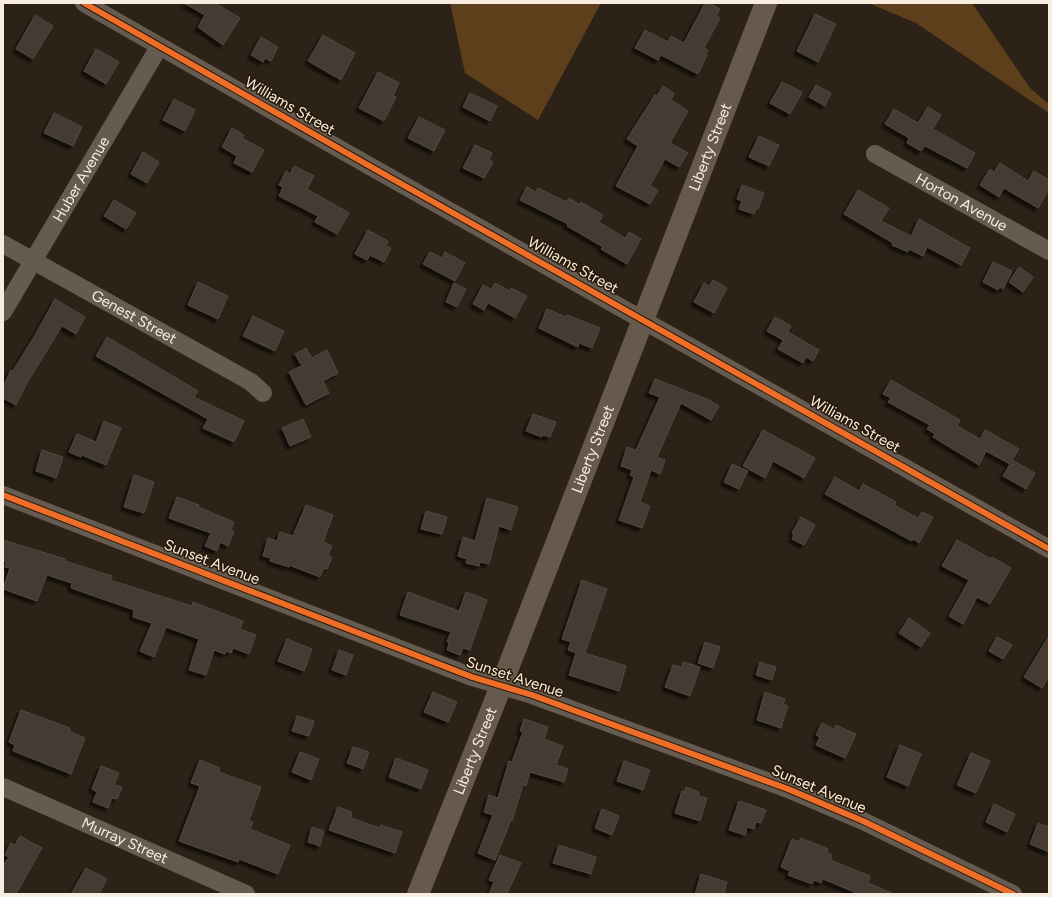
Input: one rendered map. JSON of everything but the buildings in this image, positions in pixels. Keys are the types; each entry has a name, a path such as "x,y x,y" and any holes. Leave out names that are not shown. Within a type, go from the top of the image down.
{"main road":[{"name":"Liberty Street","path":"418,894 501,686 766,3"}],"street":[{"name":"Williams Street","path":"84,3 159,47 1049,549"},
{"name":"Huber Avenue","path":"3,312 159,47"},
{"name":"Horton Avenue","path":"875,154 1049,251"},
{"name":"Genest Street","path":"3,244 251,382 263,393"},
{"name":"Sunset Avenue","path":"3,495 450,669 532,695 788,789 863,821 1013,894"},
{"name":"Murray Street","path":"3,787 246,894"}],"shaded area":[{"path":"450,3 601,3 538,120 465,73"},
{"path":"868,3 972,3 1030,88 1049,104 1049,113 916,23"}],"cycle path":[{"path":"84,3 366,164 1049,549"},
{"path":"3,495 472,677 532,695 788,789 863,821 1013,894"}]}
